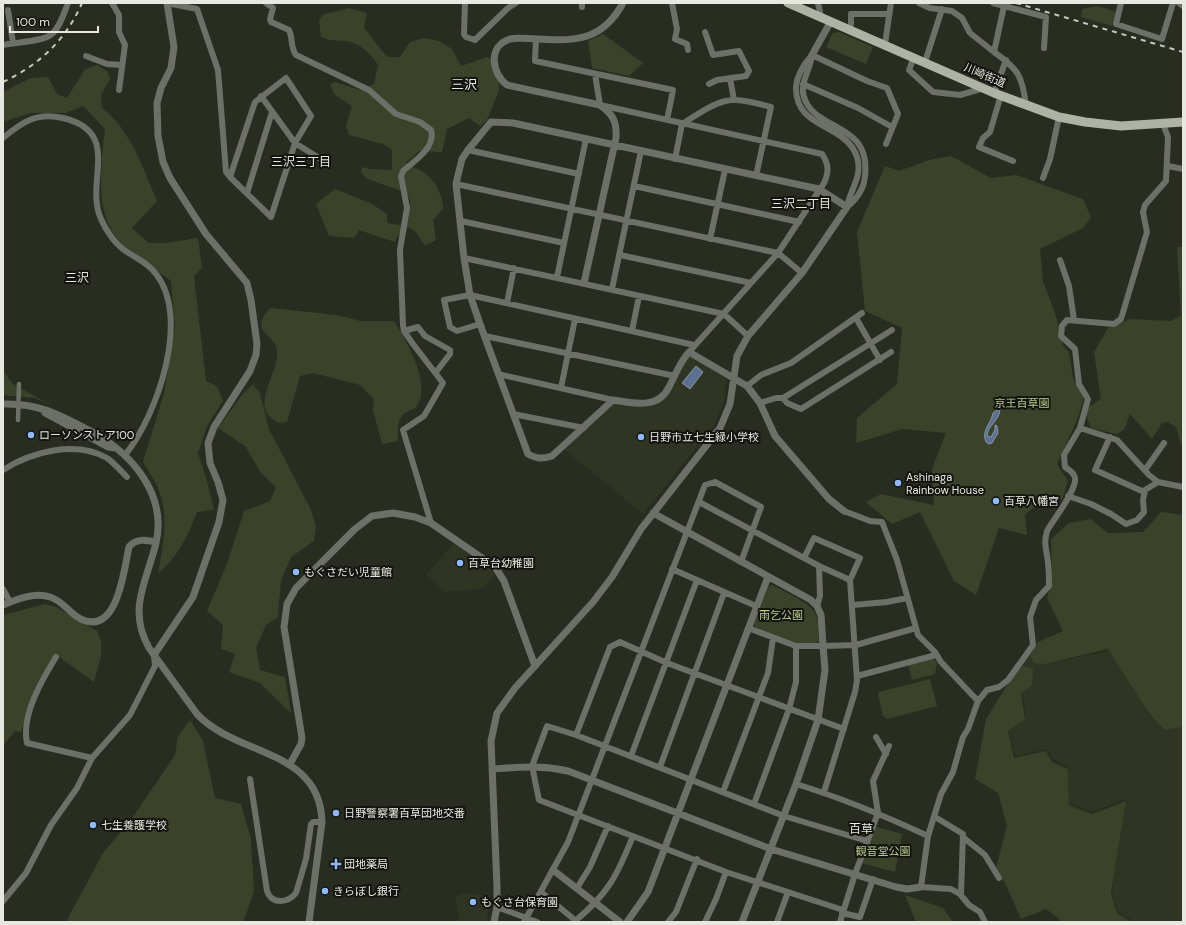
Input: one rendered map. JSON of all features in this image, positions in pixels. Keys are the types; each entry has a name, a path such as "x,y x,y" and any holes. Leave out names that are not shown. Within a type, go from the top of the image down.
{"main road":[{"name":"川崎街道","path":"788,3 998,94 1059,117 1114,126 1183,122"}],"street":[{"path":"3,45 13,42 34,40 52,34 61,20 68,3"},
{"path":"112,3 120,15 119,32 124,40 119,90"},
{"path":"3,901 26,873 51,825 75,792 92,758 130,714 155,666 154,655 193,597 220,522 223,500 210,462 208,443 214,427 250,371 256,355 257,344 251,300 245,280 206,234 170,178 163,162 158,130 157,102 161,88 171,68 174,47 167,3 197,10 218,70 226,172 230,177 271,217 295,143 311,116 286,78 261,96 255,102 230,177"},
{"path":"266,3 273,8 270,19 271,22 289,30 292,47 296,55 369,90 396,114 420,122 431,130 432,140 429,146 404,171 401,176 407,208 400,250 399,273 404,331 443,383 424,416 403,430 431,523"},
{"path":"465,3 464,34 466,37 475,40 508,8 516,3"},
{"path":"498,374 636,404 649,404 658,399 668,390 680,363 694,345 724,314 778,253 827,176 828,167 822,154 521,89 501,81 495,69 494,56 500,45 509,39 515,38 562,41 588,37 613,18 623,3"},
{"path":"672,3 677,28 675,38 687,44 688,50"},
{"path":"818,3 821,17"},
{"path":"885,44 890,3"},
{"path":"919,3 930,8 952,10 962,18 970,33 1013,65 1024,88 1026,105"},
{"path":"993,3 1046,17 1044,48"},
{"path":"1121,3 1116,24 1162,39 1173,3"},
{"path":"1179,3 1183,6"},
{"path":"994,52 1004,6"},
{"path":"924,62 942,9"},
{"path":"8,10 13,42"},
{"path":"849,29 852,24 851,14 889,14"},
{"path":"831,21 812,55 805,62 797,82 798,102 804,113 811,120 839,135 848,142 854,150 859,169 858,179 848,199 847,207"},
{"path":"705,32 713,55 739,51 749,71 746,76 730,78 709,84"},
{"path":"536,39 535,61 673,90 667,120"},
{"path":"494,922 497,907 491,741 497,713 504,702 535,666 593,602 612,577 641,529 720,428 730,404 737,356 748,336 802,273 847,207 854,202 863,186 866,169 864,157 860,148 852,136 842,128 817,115 810,109 804,97 803,84 811,64 812,55"},
{"path":"812,55 867,81 887,88 898,114 886,144"},
{"path":"86,56 107,64 122,65"},
{"path":"914,57 908,70 933,92 960,96 984,88"},
{"path":"1006,60 990,132 983,138 979,147 1013,161"},
{"path":"584,283 614,145 616,128 614,118 608,110 600,105 595,74"},
{"path":"730,78 734,100"},
{"path":"803,84 858,108 892,127"},
{"path":"261,96 295,143 319,158"},
{"path":"675,159 682,124 722,102 734,100 771,107 756,176"},
{"path":"247,193 272,112"},
{"path":"3,138 14,128 32,119 46,115 81,124 90,133 98,146 99,163 96,194 101,220 116,243 146,264 164,285 170,309 169,345 166,369 158,395 136,440 125,455"},
{"path":"1043,178 1050,159 1059,117"},
{"path":"613,400 552,456 543,459 535,458 528,454 512,414 470,295 464,258 456,184 462,159 491,122 496,121 513,123 725,170 819,189 847,207"},
{"path":"921,887 928,836 943,788 953,772 963,737 968,729 978,701 987,690 999,686 1008,680 1033,645 1030,616 1036,600 1049,586 1048,562 1044,544 1045,537 1047,531 1074,488 1075,478 1072,471 1065,467 1064,455 1080,428 1088,398 1079,384 1075,348 1061,336 1062,326 1067,320 1114,324 1121,319 1147,232 1143,212 1145,205 1166,181 1168,166 1168,137 1163,124"},
{"path":"557,277 586,139"},
{"path":"468,150 579,174"},
{"path":"612,289 641,151"},
{"path":"1168,166 1183,169"},
{"path":"710,239 725,170"},
{"path":"456,184 778,253 802,273"},
{"path":"634,186 799,222"},
{"path":"461,221 564,243"},
{"path":"620,255 751,283"},
{"path":"464,258 724,314 748,336"},
{"path":"1060,260 1069,286 1074,320"},
{"path":"507,303 514,268"},
{"path":"480,324 457,331 450,327 444,300 470,295 694,345"},
{"path":"632,331 640,296"},
{"path":"747,386 761,375 791,363 862,314"},
{"path":"856,318 880,360"},
{"path":"561,388 575,319"},
{"path":"404,331 418,327 426,336 450,350 450,354 436,372"},
{"path":"760,403 776,398 783,398 892,330"},
{"path":"485,336 675,376"},
{"path":"689,352 747,386 760,403 775,436 829,499 844,511 870,521 882,522 897,560 918,635 978,701"},
{"path":"783,398 787,403 800,409 891,352"},
{"path":"18,384 18,420"},
{"path":"3,404 28,406 56,413 111,442 144,476 152,494 157,514 156,542 142,586 139,606 139,619 143,636 161,665 206,724 223,734 290,764 302,773 315,791 321,807 322,822 309,922"},
{"path":"512,414 584,428"},
{"path":"1080,428 1118,440 1158,482 1183,487"},
{"path":"1110,438 1095,470 1142,491 1158,482"},
{"path":"1145,470 1164,443"},
{"path":"107,458 116,448"},
{"path":"3,470 23,459 52,450 83,451 107,458 127,477"},
{"path":"525,919 568,842 705,485 715,482 761,507 741,562"},
{"path":"1068,496 1098,508 1126,524 1137,520 1144,512 1143,500 1145,490"},
{"path":"699,502 819,566 850,580"},
{"path":"290,764 301,744 302,738 284,627 287,604 296,588 355,529 372,516 393,513 415,517 431,523 495,567 504,581 535,666"},
{"path":"653,514 811,600 817,606 821,615 824,646 824,684 818,720 784,816 742,922"},
{"path":"804,558 814,538 860,558 850,580 856,644 857,676 855,692 824,792"},
{"path":"3,606 10,602 37,595 50,597 60,601 82,620 92,621 102,619 114,606 129,547 136,541 144,540 156,542"},
{"path":"817,606 820,596 819,566"},
{"path":"672,569 756,606"},
{"path":"627,922 648,892 692,780 768,577"},
{"path":"631,756 697,580"},
{"path":"3,589 10,602"},
{"path":"660,767 724,593"},
{"path":"853,605 887,602 907,598"},
{"path":"748,628 796,646 824,646 856,644 916,628"},
{"path":"723,792 760,698 772,658 773,638"},
{"path":"576,735 610,647 620,642 667,663 844,729"},
{"path":"754,804 789,709 796,682 796,646"},
{"path":"857,676 936,655"},
{"path":"56,657 39,684 33,699 25,734 27,743 92,758"},
{"path":"867,841 784,816 576,735 547,726 532,766 539,800 666,847 726,872 860,917 873,879"},
{"path":"876,738 886,754"},
{"path":"840,922 855,874 878,813 873,781 889,746"},
{"path":"492,769 548,766 592,780 771,849 907,889 921,887 951,889 961,895 969,905 980,912 985,922"},
{"path":"250,778 267,891 268,896 274,900 283,902 296,893 306,859 311,824 313,822 322,822"},
{"path":"796,784 824,792 878,813 928,836"},
{"path":"935,817 963,834 964,838 985,855 999,878"},
{"path":"577,888 590,867 608,826"},
{"path":"541,892 575,922 597,903 612,883 633,836"},
{"path":"961,895 964,838"},
{"path":"668,922 676,912 697,859"},
{"path":"553,870 620,922"},
{"path":"705,922 716,899 726,872"},
{"path":"777,922 788,892"},
{"path":"497,907 525,919 537,922"}],"shaded area":[{"name":"日野市立七生緑小学校","path":"688,357 693,357 726,379 724,402 714,425 643,514 564,449 614,403 636,407 650,407 661,401"},
{"name":"百草台幼稚園","path":"454,543 491,569 495,575 484,588 445,592 426,575"},
{"path":"1114,650 1163,730 1183,727 1183,922 1135,922 1117,911 1112,891 1126,799 1092,812 1069,803 1069,767 1053,759 1047,749 1015,756 1009,729 1026,717 1019,667 1026,657 1032,651 1045,652 1049,663"},
{"name":"もぐさ台保育園","path":"465,893 489,896 487,922 460,922 455,897"}],"green space":[{"path":"1098,6 1116,12 1112,26 1081,17 1082,9"},
{"path":"349,8 367,13 364,28 387,57 400,57 410,42 424,38 439,41 452,49 461,66 487,57 498,61 499,90 487,120 480,126 469,118 447,129 442,152 419,151 406,163 426,174 433,181 442,200 443,209 433,220 436,240 425,246 415,231 409,227 397,237 395,242 359,230 354,238 329,236 316,204 335,189 372,204 387,214 387,223 400,225 408,220 410,200 407,193 368,179 361,172 362,167 392,170 392,150 383,144 349,135 346,126 352,106 334,94 330,84 335,82 360,90 374,84 378,65 369,53 351,42 331,40 321,37 319,20 322,15"},
{"path":"839,32 873,47 866,64 826,47 833,33"},
{"path":"603,34 643,63 629,76 592,68 588,41"},
{"path":"97,65 108,72 110,79 101,95 102,108 121,127 128,138 141,163 157,201 132,228 149,243 166,243 198,238 202,268 194,276 206,381 217,386 223,401 207,426 198,453 214,510 197,512 182,546 158,574 164,530 163,507 157,486 143,462 164,393 175,326 171,281 122,244 113,232 107,219 101,190 105,129 83,106 66,113 30,113 3,122 3,92 31,78 48,77 57,94 67,98 85,69"},
{"name":"京王百草園","path":"951,156 991,178 1016,175 1083,199 1091,217 1083,228 1040,249 1043,281 1056,316 1063,346 1069,352 1073,378 1084,398 1077,420 1057,464 1068,481 1062,500 1033,508 1025,515 1027,535 999,528 976,595 954,581 920,512 892,524 866,502 881,494 934,505 932,469 946,433 902,429 856,443 857,418 897,384 902,328 865,311 857,232 885,166 899,171 929,160"},
{"path":"1177,247 1183,247 1183,451 1176,427 1167,422 1162,423 1152,439 1130,414 1124,430 1116,434 1091,428 1084,410 1101,399 1094,352 1108,328 1131,319 1171,321 1181,316"},
{"path":"270,308 337,315 360,321 394,321 416,363 420,376 421,387 420,398 416,407 405,413 400,419 398,426 398,441 382,444 373,410 374,399 360,385 313,373 300,376 287,422 278,423 269,416 265,406 265,399 277,357 277,350 272,339 264,332 261,323"},
{"path":"3,371 13,384 52,406 35,398 3,395"},
{"path":"253,384 260,394 269,429 310,508 316,525 314,541 291,557 281,580 278,617 266,625 256,648 260,670 285,677 291,713 260,683 229,672 235,654 221,649 223,625 207,611 227,564 244,511 270,501 276,487 261,473 245,446 218,428 242,395"},
{"path":"1161,512 1183,515 1183,727 1164,730 1147,710 1108,649 1044,664 1034,663 1030,656 1038,642 1063,631 1047,598 1052,581 1051,539 1069,523 1090,519 1108,533 1143,532"},
{"name":"雨乞公園","path":"772,585 795,597 812,609 817,619 819,641 813,644 797,643 778,638 755,629 754,624 769,586"},
{"path":"45,604 56,607 97,631 101,640 101,656 94,682 58,656 33,694 21,732 15,731 3,745 3,615"},
{"path":"932,658 937,662 935,674 912,680 908,665"},
{"path":"1023,666 1033,669 1032,685 1021,694 1025,719 1008,731 1014,758 1046,751 1052,762 1068,769 1069,805 1092,814 1126,801 1111,893 1117,913 1131,922 1063,922 1046,909 1021,919 1007,887 996,868 1007,825 998,793 975,779 986,719 1014,674"},
{"path":"930,679 937,706 887,719 883,716 878,695 879,692"},
{"path":"190,720 203,741 215,798 241,804 251,839 254,892 243,922 66,922 103,853 131,820 175,755 178,736"},
{"name":"観音堂公園","path":"874,826 902,834 895,872 861,863"},
{"path":"905,895 943,908 953,922 916,922"}],"water":[{"path":"696,366 703,372 690,389 682,383"},
{"path":"998,406 1000,409 998,416 989,429 987,436 991,437 995,430 995,425 997,426 998,433 992,443 989,444 986,442 985,430"}],"railway":[{"path":"3,82 28,68 50,50 68,29 82,3"},
{"path":"1016,3 1183,52"}],"place":[{"name":"ローソンストア100","path":"31,435"},
{"name":"日野市立七生緑小学校","path":"641,437"},
{"name":"Ashinaga Rainbow House","path":"898,483"},
{"name":"百草八幡宮","path":"996,501"},
{"name":"百草台幼稚園","path":"460,563"},
{"name":"もぐさだい児童館","path":"296,572"},
{"name":"日野警察署百草団地交番","path":"336,813"},
{"name":"七生養護学校","path":"93,825"},
{"name":"団地薬局","path":"336,864"},
{"name":"きらぼし銀行","path":"325,891"},
{"name":"もぐさ台保育園","path":"473,902"}],"district":[{"name":"三沢","path":"464,84"},
{"name":"三沢三丁目","path":"301,162"},
{"name":"三沢二丁目","path":"801,204"},
{"name":"三沢","path":"77,278"},
{"name":"百草","path":"861,829"}]}
